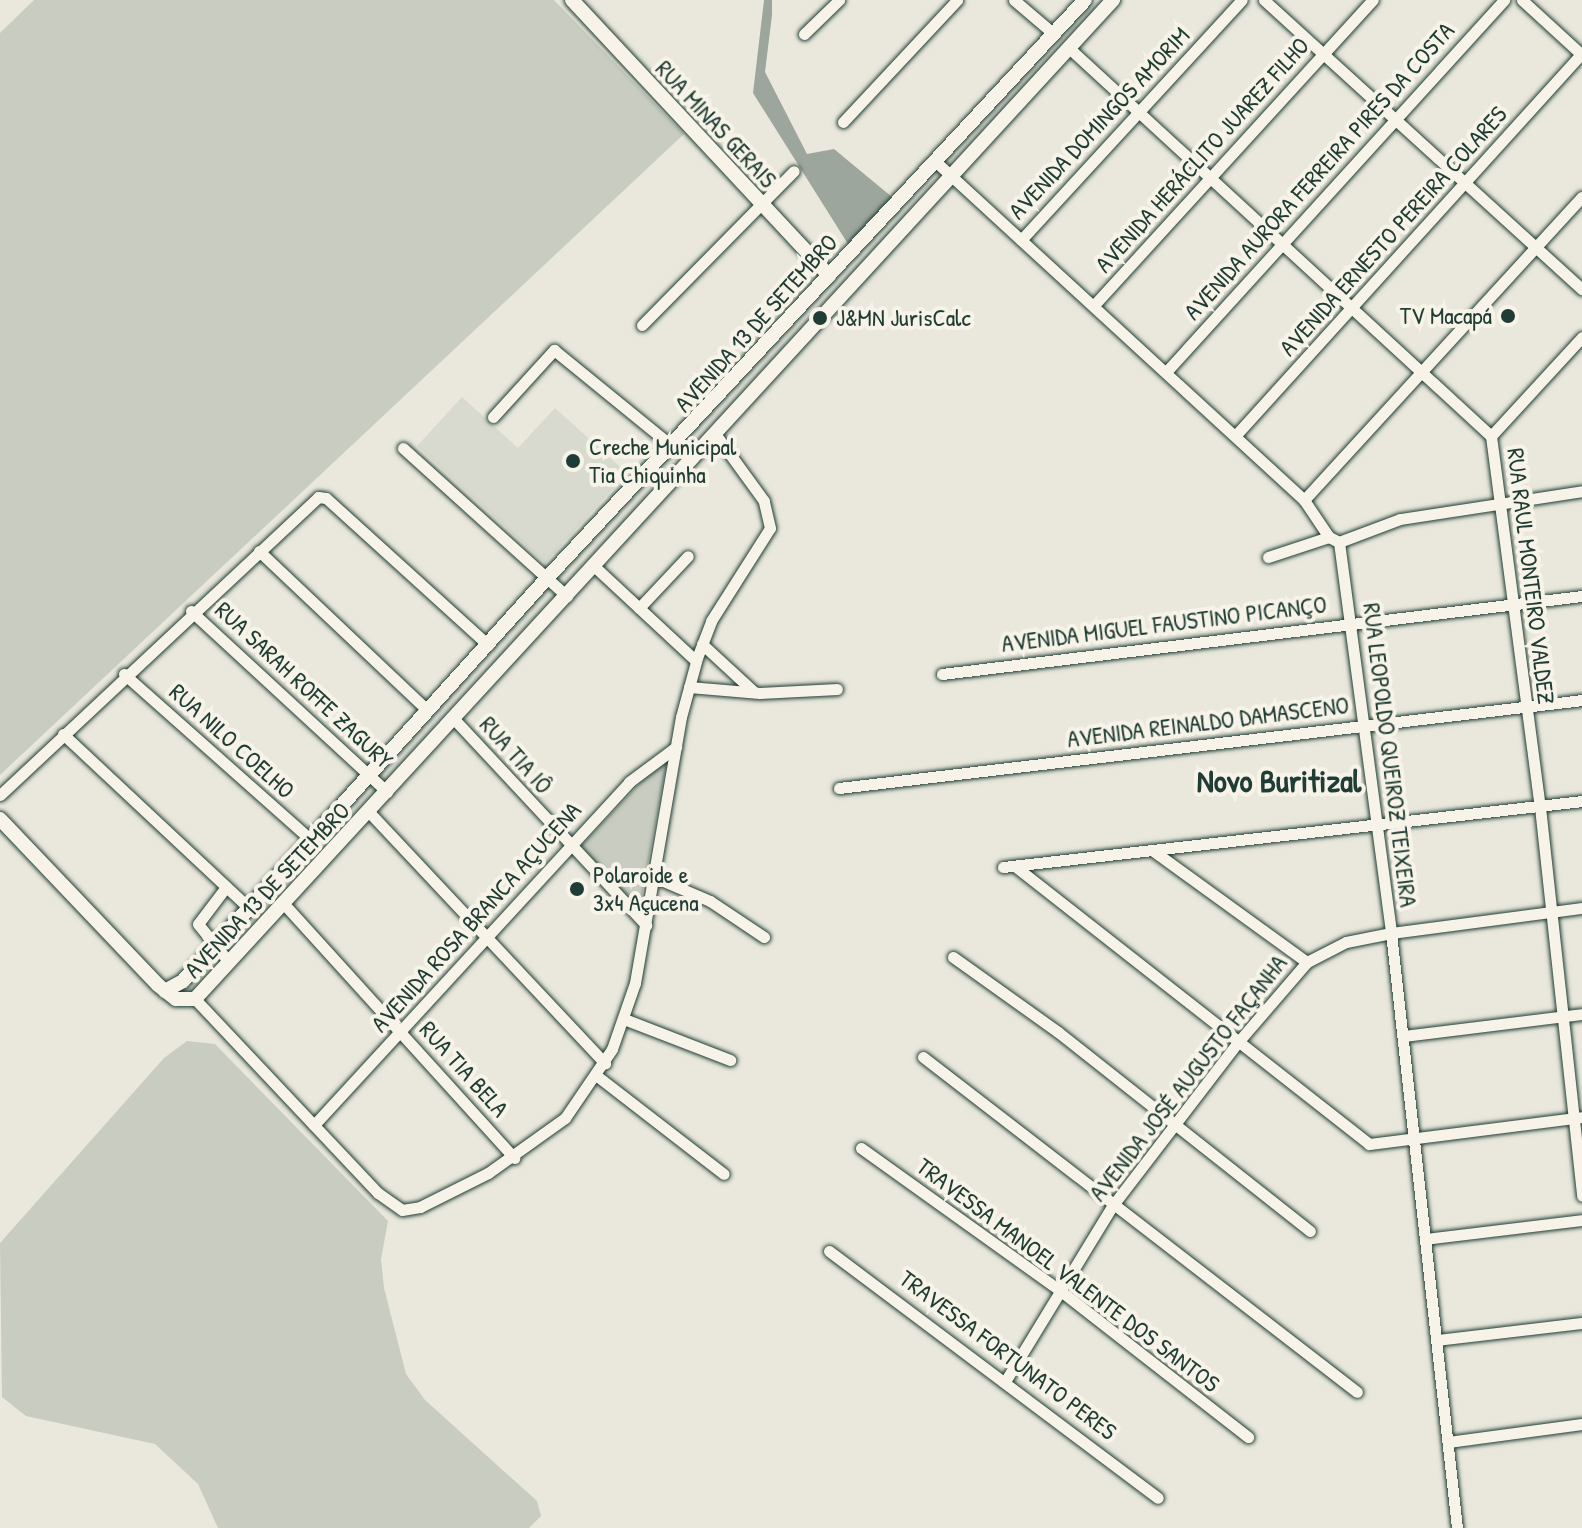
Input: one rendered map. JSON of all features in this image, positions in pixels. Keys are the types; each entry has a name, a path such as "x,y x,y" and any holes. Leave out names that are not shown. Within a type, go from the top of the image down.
{"street":[{"name":"RUA MINAS GERAIS","path":"573,0 829,276"},
{"path":"804,34 839,0"},
{"path":"843,122 957,0"},
{"path":"1014,0 1054,34"},
{"name":"AVENIDA 13 DE SETEMBRO","path":"165,991 183,981 548,577 673,447 1085,0"},
{"name":"AVENIDA 13 DE SETEMBRO","path":"165,991 193,1000 595,567 1113,0"},
{"name":"AVENIDA DOMINGOS AMORIM","path":"1021,240 1242,0"},
{"path":"1264,0 1582,289"},
{"name":"AVENIDA HERÁCLITO JUAREZ FILHO","path":"1095,304 1373,0"},
{"name":"AVENIDA AURORA FERREIRA PIRES DA COSTA","path":"1166,372 1504,0"},
{"path":"1522,0 1582,54"},
{"name":"RUA RAUL MONTEIRO VALDEZ","path":"1069,48 1213,176 1491,436 1553,912 1561,1016 1577,1117 1582,1196"},
{"name":"AVENIDA ERNESTO PEREIRA COLARES","path":"1235,436 1356,309 1582,54"},
{"name":"RUA LEOPOLDO QUEIROZ TEIXEIRA","path":"935,161 1095,304 1304,500 1334,540 1365,725 1375,827 1391,933 1457,1528"},
{"path":"642,325 763,206 794,171"},
{"path":"1304,500 1582,197"},
{"path":"1491,436 1582,337"},
{"path":"493,417 554,350 673,447"},
{"path":"717,399 722,412 736,412"},
{"path":"183,981 193,1000 362,1177 388,1203 408,1211 514,1158 565,1118 605,1063 624,1019 646,925 676,747 696,661 721,604 762,545 770,520 754,485 716,435"},
{"path":"403,448 567,596"},
{"path":"1268,557 1400,519 1582,491"},
{"path":"0,795 124,674 313,499 326,498 488,645"},
{"path":"259,551 427,710"},
{"path":"639,608 688,556"},
{"path":"595,567 696,661"},
{"name":"AVENIDA MIGUEL FAUSTINO PICANÇO","path":"942,674 1582,596"},
{"name":"RUA SARAH ROFFE ZAGURY","path":"191,611 387,792"},
{"path":"702,644 754,692"},
{"name":"RUA NILO COELHO","path":"124,674 311,840"},
{"path":"689,687 754,692 837,689"},
{"name":"AVENIDA REINALDO DAMASCENO","path":"839,788 1582,700"},
{"name":"RUA TIA IÔ","path":"454,719 570,848 646,925"},
{"path":"63,734 248,907"},
{"name":"AVENIDA ROSA BRANCA AÇUCENA","path":"314,1125 489,939 642,769 676,747"},
{"path":"1003,867 1582,801"},
{"path":"369,812 605,1063"},
{"path":"0,819 165,991"},
{"path":"1152,850 1307,962"},
{"path":"1016,867 1369,1144 1577,1117"},
{"path":"654,877 710,901 764,937"},
{"path":"226,887 198,921 213,947 229,962"},
{"name":"RUA TIA BELA","path":"284,904 514,1158"},
{"name":"AVENIDA JOSÉ AUGUSTO FAÇANHA","path":"1006,1380 1058,1289 1113,1205 1239,1041 1307,962 1346,942 1391,933 1582,908"},
{"path":"953,957 1175,1122 1310,1231"},
{"path":"1403,1036 1582,1014"},
{"path":"624,1019 730,1060"},
{"path":"923,1057 1357,1392"},
{"path":"597,1076 724,1174"},
{"name":"TRAVESSA MANOEL VALENTE DOS SANTOS","path":"861,1148 1058,1289 1248,1437"},
{"path":"1425,1239 1582,1220"},
{"name":"TRAVESSA FORTUNATO PERES","path":"829,1251 1006,1380 1158,1498"},
{"path":"1437,1340 1582,1323"},
{"path":"1448,1442 1582,1424"}],"shaded area":[{"path":"34,0 554,0 684,134 0,775 0,33"},
{"path":"764,0 772,0 765,72 807,154 834,149 892,197 848,244 753,93"},
{"path":"462,397 518,448 555,408 627,473 545,563 417,446"},
{"path":"663,759 667,761 639,911 581,846"},
{"path":"187,1041 215,1044 388,1221 381,1259 384,1288 406,1374 425,1400 537,1501 541,1516 529,1528 218,1528 198,1484 155,1444 26,1416 2,1397 0,1243 164,1058"}],"place":[{"name":"TV Macapá","path":"1508,316"},
{"name":"J&MN JurisCalc","path":"820,318"},
{"name":"Creche Municipal Tia Chiquinha","path":"573,461"},
{"name":"Polaroide e 3x4 Açucena","path":"577,889"}],"district":[{"name":"Novo Buritizal","path":"1279,781"}]}
